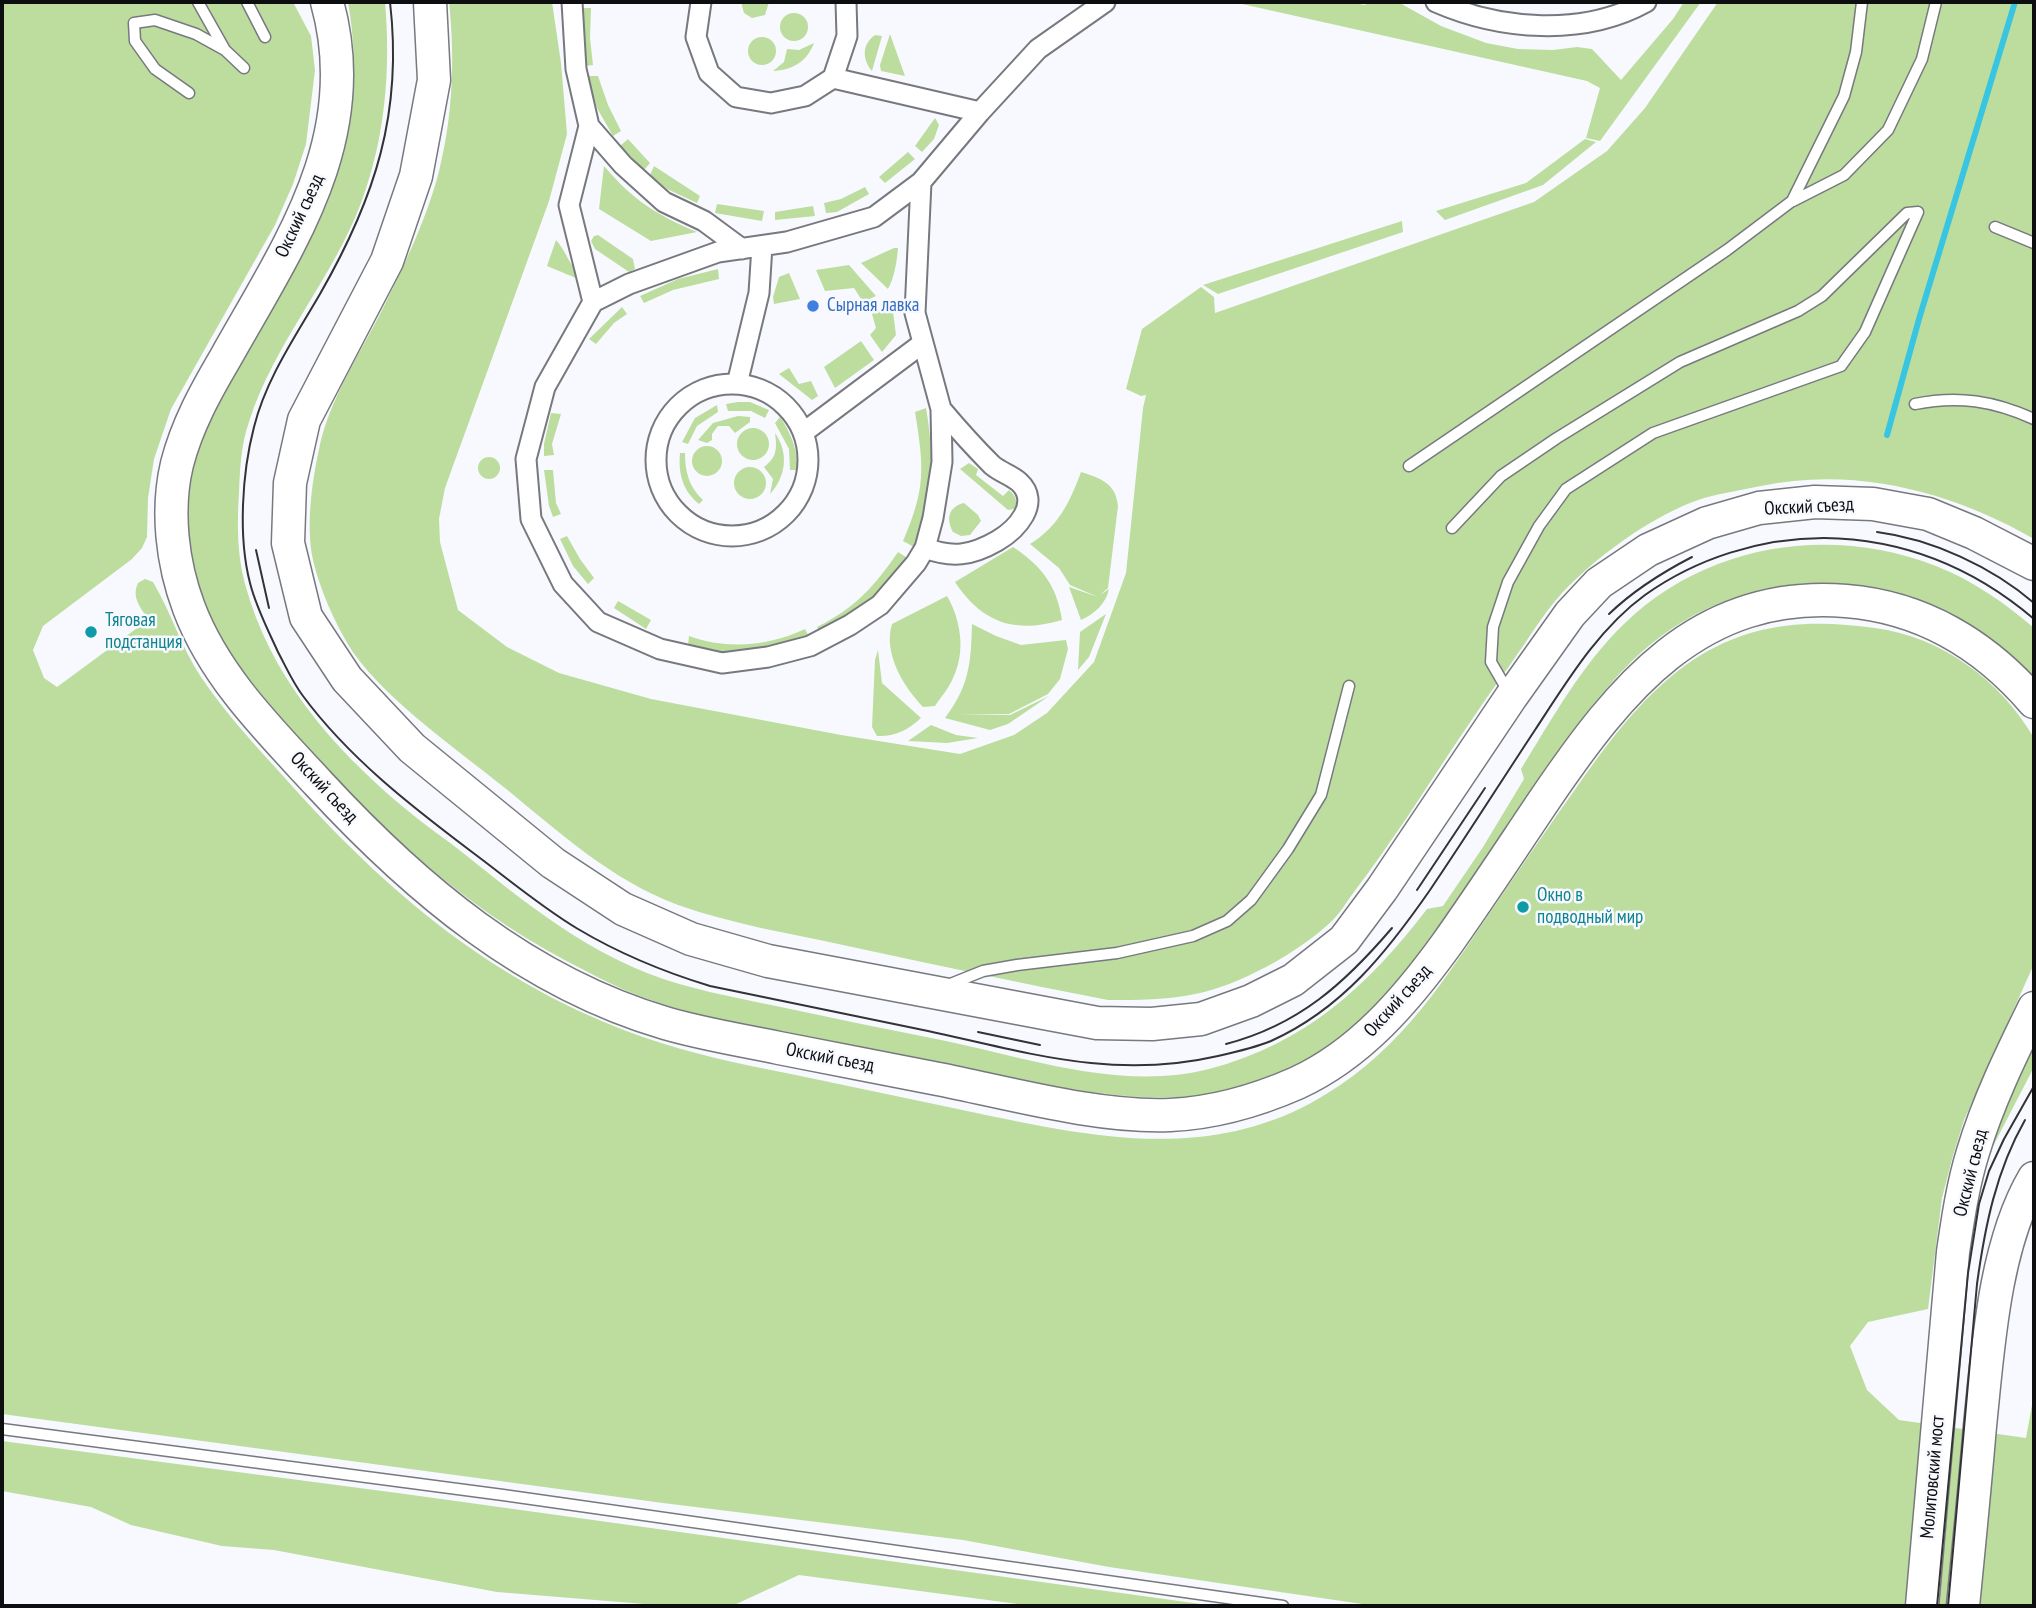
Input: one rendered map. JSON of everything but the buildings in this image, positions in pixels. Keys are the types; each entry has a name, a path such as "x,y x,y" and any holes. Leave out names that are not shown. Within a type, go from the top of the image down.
{"main road":[{"name":"Окский съезд","path":"327,2 338,74 332,130 324,166 307,209 197,407 176,467 172,511 173,547 181,583 192,616 213,657 253,713 372,838 407,873 469,924 527,962 593,995 660,1022 714,1035 1039,1099 1106,1111 1164,1116 1209,1111 1262,1098 1308,1078 1349,1052 1387,1019 1423,976 1556,783 1616,702 1673,649 1720,621 1754,609 1813,599 1869,603 1904,611 1951,631 1974,647 1996,663 2034,702"},
{"name":"Окский съезд","path":"430,2 434,80 416,176 387,261 304,420 290,483 288,543 306,617 347,679 412,748 553,863 623,909 691,939 768,961 1097,1023 1152,1024 1201,1019 1251,1001 1293,980 1344,940 1382,889 1570,614 1599,583 1648,550 1707,523 1759,508 1815,502 1861,504 1928,514 1974,533 2034,564"},
{"name":"Окский съезд","path":"1944,1347 1957,1226 1972,1153 1992,1098 2034,1008"},
{"path":"1963,1606 1987,1352 2004,1257 2015,1219 2034,1178"},
{"name":"Молитовский мост","path":"1922,1606 1944,1347"}],"street":[{"path":"572,2 576,69 589,126 569,205 593,302"},
{"path":"701,2 696,37 709,73 736,97 771,103 805,96 833,78 847,36 846,2"},
{"path":"921,182 915,313 941,409 942,462 933,519 925,548 916,563 880,606 810,646 768,657 722,663 660,649 598,622 563,584 531,519 526,459 545,387 593,302 629,284 705,257 787,242 874,217 921,182 1038,49 1105,2"},
{"path":"1436,2 1476,17 1544,26 1597,21 1619,15 1646,2"},
{"path":"833,78 980,112"},
{"path":"589,126 623,165 664,202 704,221 742,249"},
{"path":"737,384 759,293 762,246"},
{"path":"804,432 923,343"},
{"path":"723,383 748,384 770,393 790,410 804,432 809,458 805,484 793,507 774,525 750,535 723,537 698,529 677,514 663,494 656,471 656,446 664,423 679,404 699,390 723,383"},
{"path":"925,548 944,555 968,553 998,541 1019,523 1028,510 1028,494 1019,483 995,468 941,409"}],"lane":[{"path":"198,2 225,50"},
{"path":"247,2 265,37"},
{"path":"1792,201 1844,96 1856,52 1862,2"},
{"path":"1409,466 1727,250 1792,201 1844,175 1888,130 1922,59 1936,2"},
{"path":"188,93 155,69 135,41 134,23 155,20 197,34 225,50 244,68"},
{"path":"1452,528 1501,476 1556,438 1679,362 1798,311 1822,296 1907,213 1918,212 1865,332 1840,366 1653,433 1566,489 1539,526 1508,582 1493,626 1491,662 1511,697"},
{"path":"1995,227 2034,243"},
{"path":"1915,404 1934,400 1970,400 2004,406 2034,419"},
{"path":"931,992 983,971 1117,953 1193,936 1227,921 1251,900 1321,795 1349,686"},
{"path":"2,1429 502,1495 1283,1606"}],"green space":[{"path":"2,2 293,2 311,36 315,70 306,144 293,184 275,225 171,409 154,459 148,498 147,537 132,559 43,626 33,650 44,678 57,687 148,620 138,602 136,588 138,583 145,579 153,582 194,666 220,703 284,777 362,859 446,931 491,962 539,991 589,1016 643,1037 679,1049 735,1062 998,1118 1089,1134 1179,1138 1223,1133 1268,1122 1311,1103 1340,1085 1366,1066 1411,1022 1450,972 1605,748 1661,685 1693,660 1715,647 1759,631 1781,626 1827,624 1900,633 1946,651 1967,665 2004,698 2034,738 2034,964 1964,1120 1952,1159 1942,1198 1928,1309 1868,1322 1850,1346 1867,1390 1899,1420 2026,1438 2034,1394 2034,1606 1376,1606 1109,1567 963,1540 663,1503 2,1414"},
{"path":"348,2 385,2 387,53 381,129 369,179 349,231 273,365 246,430 240,466 238,516 239,550 245,584 270,649 287,679 306,707 351,759 418,819 552,921 598,950 647,973 727,996 1077,1070 1143,1076 1176,1075 1209,1069 1244,1058 1305,1028 1357,987 1382,963 1427,909 1443,906 1524,779 1521,769 1581,674 1625,623 1658,596 1694,575 1732,559 1772,549 1813,545 1855,546 1896,553 1936,566 1975,585 2034,628 2034,678 1993,641 1948,612 1898,593 1872,587 1815,583 1785,585 1729,599 1703,611 1654,642 1608,687 1564,745 1418,955 1362,1020 1316,1055 1290,1070 1250,1085 1210,1094 1169,1097 1086,1091 720,1019 637,995 545,949 472,902 374,817 296,734 242,671 213,625 194,574 188,542 187,513 190,485 205,434 244,354 322,214 337,177 348,128 354,78"},
{"path":"449,2 552,2 567,134 549,201 445,488 439,519 440,542 458,610 507,647 559,673 651,699 841,735 960,754 1014,735 1047,713 1094,662 1126,573 1146,395 1141,396 1126,389 1142,329 1201,287 1214,297 1215,313 1534,202 1607,151 1645,108 1718,2 2034,2 2034,539 2003,522 1937,496 1902,487 1832,479 1796,481 1725,493 1704,498 1665,515 1604,555 1556,600 1388,845 1333,920 1304,944 1268,966 1212,990 1163,999 1108,1000 760,928 678,905 630,882 587,854 405,708 369,673 348,645 329,607 315,567 310,541 311,497 321,440 342,386 409,253 429,203 444,150 452,86"},
{"path":"741,2 769,2 765,15 752,18 744,13"},
{"path":"1233,2 1347,2 1365,5 1367,2 1398,2 1441,26 1486,43 1518,49 1592,49 1621,80 1673,19 1684,2 1701,2 1600,141 1586,138 1600,88 1587,81"},
{"path":"581,8 591,8 593,65 585,66"},
{"path":"794,13 804,17 808,27 804,37 794,41 784,37 780,27 784,17"},
{"path":"890,34 905,76 881,71 880,65"},
{"path":"875,35 882,36 872,71 866,62 865,52"},
{"path":"762,37 772,41 776,51 772,61 762,65 752,61 748,51 752,41"},
{"path":"814,43 798,64 773,71 784,62 787,49 799,50"},
{"path":"587,76 598,76 621,131 613,136 597,108"},
{"path":"935,118 939,125 934,139 922,152 915,146"},
{"path":"628,139 650,163 644,170 620,146"},
{"path":"1585,139 1596,142 1543,185 1445,220 1436,211 1526,183"},
{"path":"908,152 915,159 885,183 879,177"},
{"path":"604,166 646,205 697,232 651,241 599,209"},
{"path":"654,166 700,196 697,203 667,189 650,175"},
{"path":"865,187 869,194 837,212 826,213 824,203 841,199"},
{"path":"717,204 764,211 762,221 715,213"},
{"path":"813,206 815,216 775,220 775,212"},
{"path":"1402,221 1403,232 1218,294 1203,285"},
{"path":"598,235 633,259 635,269 629,272 595,249 591,241"},
{"path":"556,240 577,272 576,278 547,266"},
{"path":"898,248 897,259 888,289 861,263"},
{"path":"849,265 876,296 863,302 854,288 825,291 816,270"},
{"path":"718,269 719,279 673,290 644,303 640,296 678,279"},
{"path":"789,273 800,299 774,304 773,297 779,277"},
{"path":"892,304 896,335 882,352 870,335 876,328 872,314"},
{"path":"622,307 627,314 614,323 596,344 589,339"},
{"path":"861,341 874,360 835,388 824,367"},
{"path":"789,368 799,384 811,381 818,396 812,400 779,374"},
{"path":"750,402 769,410 765,418 751,411 728,411 726,404"},
{"path":"717,405 718,412 697,426 688,444 682,442 695,418"},
{"path":"926,408 931,479 926,514 914,547 903,541 916,506 921,478 915,412"},
{"path":"551,413 561,414 552,444 554,455 544,456 544,444"},
{"path":"738,416 750,417 750,422 735,433 729,426 718,426 712,434 712,440 707,443 698,440 713,423"},
{"path":"780,417 793,442 797,470 790,470 789,449 775,423"},
{"path":"753,428 764,433 769,444 764,455 753,460 742,455 737,444 742,433"},
{"path":"775,433 782,449 784,465 780,480 770,494 773,479 764,467 775,452"},
{"path":"707,446 713,447 721,455 721,467 713,475 707,476 701,475 693,467 692,461 693,455 701,447"},
{"path":"680,453 685,453 689,479 703,500 699,504 683,481"},
{"path":"485,457 493,457 500,464 500,472 493,479 485,479 478,472 478,464"},
{"path":"969,463 978,469 976,475 1003,496 1009,490 1015,496 1014,509 1008,510 960,469"},
{"path":"750,467 761,472 766,483 761,494 750,499 739,494 734,483 739,472"},
{"path":"544,470 553,470 556,503 561,514 553,517 549,506"},
{"path":"1081,472 1106,483 1114,492 1118,506 1108,588 1100,595 1109,589 1099,608 1081,620 1069,587 1098,597 1070,585 1059,568 1030,544 1056,522"},
{"path":"964,503 981,521 970,535 961,536 953,532 949,518 955,507"},
{"path":"567,536 594,578 588,584 573,566 560,539"},
{"path":"1013,547 1040,569 1052,587 1062,620 1029,626 1001,622 976,607 955,582"},
{"path":"898,552 909,559 885,590 822,636 817,627 863,596"},
{"path":"947,596 956,615 960,658 951,682 935,706 923,707 908,689 897,668 890,646 892,624"},
{"path":"618,601 651,620 646,629 614,608"},
{"path":"1106,614 1089,657 1078,670 1080,632"},
{"path":"972,624 1021,645 1066,640 1068,649 1060,679 1048,694 1009,714 959,715 1010,715 1049,696 1008,724 990,730 945,718 964,685 971,651"},
{"path":"805,629 810,639 736,654 715,653 688,646 689,636 718,643 748,644 777,639"},
{"path":"878,650 882,683 921,718 901,732 884,736 877,736 872,727 875,660"},
{"path":"931,725 956,735 978,738 947,743 908,741"},
{"path":"2034,1041 2034,1067 1988,1156 1999,1117"},
{"path":"2,1441 1215,1606 1033,1606 799,1575 732,1606 669,1606 497,1592 274,1550 222,1546 131,1525 91,1507 2,1491"}],"waterway":[{"path":"1887,435 1919,319 2015,2"}],"tram line":[{"path":"390,2 392,81 388,118 370,189 339,258 274,375 254,427 243,505 246,565 253,592 262,618 299,691 340,740 382,780 449,835 564,920 642,962 676,975 710,986 1072,1061 1143,1065 1180,1063 1245,1050 1271,1041 1320,1013 1380,957 1430,890 1559,694 1598,640 1645,595 1686,570 1730,553 1777,542 1824,538 1882,544 1936,560 1962,571 1987,585 2034,619"},
{"path":"1877,532 1919,541 1960,557 1999,578 2034,603"},
{"path":"256,550 269,608"},
{"path":"1609,614 1648,582 1692,557"},
{"path":"1417,890 1485,788"},
{"path":"1226,1044 1276,1026 1319,1000 1356,967 1392,928"},
{"path":"978,1032 1040,1045"},
{"path":"1937,1606 1968,1273 1979,1204 1989,1171 2034,1086"},
{"path":"1948,1606 1980,1262 1999,1179 2025,1120"}],"place":[{"name":"Сырная лавка","path":"813,306"},
{"name":"Тяговая подстанция","path":"91,632"},
{"name":"Окно в подводный мир","path":"1523,907"}]}
